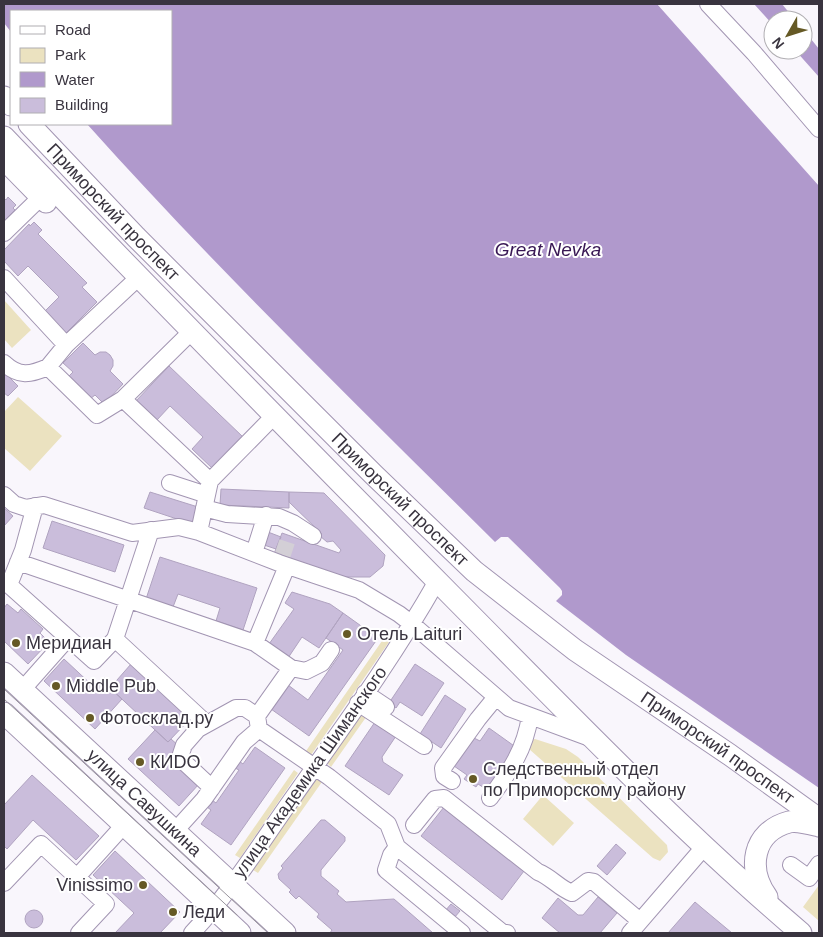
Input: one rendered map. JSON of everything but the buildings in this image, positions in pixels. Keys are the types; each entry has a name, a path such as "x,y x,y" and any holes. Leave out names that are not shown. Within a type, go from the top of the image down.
{"main road":[{"name":"Приморский проспект","path":"30,125 143,244 374,475 474,571 575,650 730,755 819,819"},
{"name":"Приморский проспект","path":"4,137 191,332 595,740 705,846 801,933"},
{"path":"4,159 62,218 95,232"},
{"name":"улица Савушкина","path":"4,673 285,933"},
{"name":"улица Савушкина","path":"4,713 240,933"},
{"path":"783,918 761,889 755,872 754,858 765,837 776,828 790,822 819,826"}],"street":[{"path":"708,4 754,53 819,129"},
{"path":"4,233 40,196"},
{"path":"4,363 12,371 32,374 48,367 66,345 139,277"},
{"path":"4,278 66,345"},
{"path":"48,367 97,415 122,399 191,332"},
{"path":"122,399 226,514 279,517 291,529 313,536"},
{"path":"199,532 207,495 274,416"},
{"path":"170,483 207,495"},
{"name":"Приморский проспект","path":"4,495 14,504 26,508 44,505 132,534 179,526 359,590 412,624 509,708 595,740"},
{"path":"35,506 23,550 9,585 94,661 115,638 151,530"},
{"path":"254,553 266,515"},
{"path":"18,562 255,643 290,668 306,671 322,663 331,650"},
{"path":"255,643 282,562"},
{"name":"улица Академика Шиманского","path":"192,933 232,884 314,768 412,624 437,581"},
{"path":"22,690 68,638"},
{"path":"115,638 207,724"},
{"path":"175,831 204,799 258,723 290,668"},
{"path":"452,781 444,776 443,768 478,718 496,697"},
{"path":"362,698 386,707"},
{"path":"362,698 424,746"},
{"path":"212,788 184,762 182,754 184,745 198,729 236,708 245,708 258,723 314,768 329,776 388,824 397,847 502,933 507,933"},
{"path":"490,798 514,766 521,751 530,716"},
{"path":"414,826 435,799 444,798 538,872 547,875 565,891 572,893 588,880 594,882 635,927 705,846"},
{"path":"77,877 124,825"},
{"path":"6,876 41,844 106,904 79,933"},
{"path":"397,847 391,854 386,870 462,933"},
{"path":"791,865 809,878 819,864"}],"green space":[{"path":"4,300 31,330 12,348 4,339"},
{"path":"18,397 62,436 30,471 4,448 4,412"},
{"path":"384,638 389,642 311,755 306,751"},
{"path":"364,710 369,713 331,767 327,763"},
{"path":"535,739 566,749 578,757 667,845 668,852 660,861 653,858 529,749 531,740"},
{"path":"294,770 298,773 240,858 235,855"},
{"path":"316,778 324,779 258,873 253,870"},
{"path":"543,795 574,823 553,846 523,819"},
{"path":"819,885 819,921 803,907"}],"water":[{"name":"Great Nevka","path":"4,4 657,4 819,186 819,788 626,655 556,601 562,595 560,588 508,537 501,537 495,542 237,284 88,125 172,125 172,10 10,10 10,31 4,23"},
{"path":"754,4 782,4 787,10 763,10 763,14"},
{"path":"813,42 819,49 819,77 804,60 813,60"}],"tunnel":[{"path":"282,557 289,536"}],"tram line":[{"path":"4,689 268,933"},
{"path":"4,699 237,915"}],"place":[{"name":"Отель Laituri","path":"347,634"},
{"name":"Меридиан","path":"16,643"},
{"name":"Middle Pub","path":"56,686"},
{"name":"Фотосклад.ру","path":"90,718"},
{"name":"КИDO","path":"140,762"},
{"name":"Следственный отдел по Приморскому району","path":"473,779"},
{"name":"Vinissimo","path":"143,885"},
{"name":"Леди","path":"173,912"}]}
